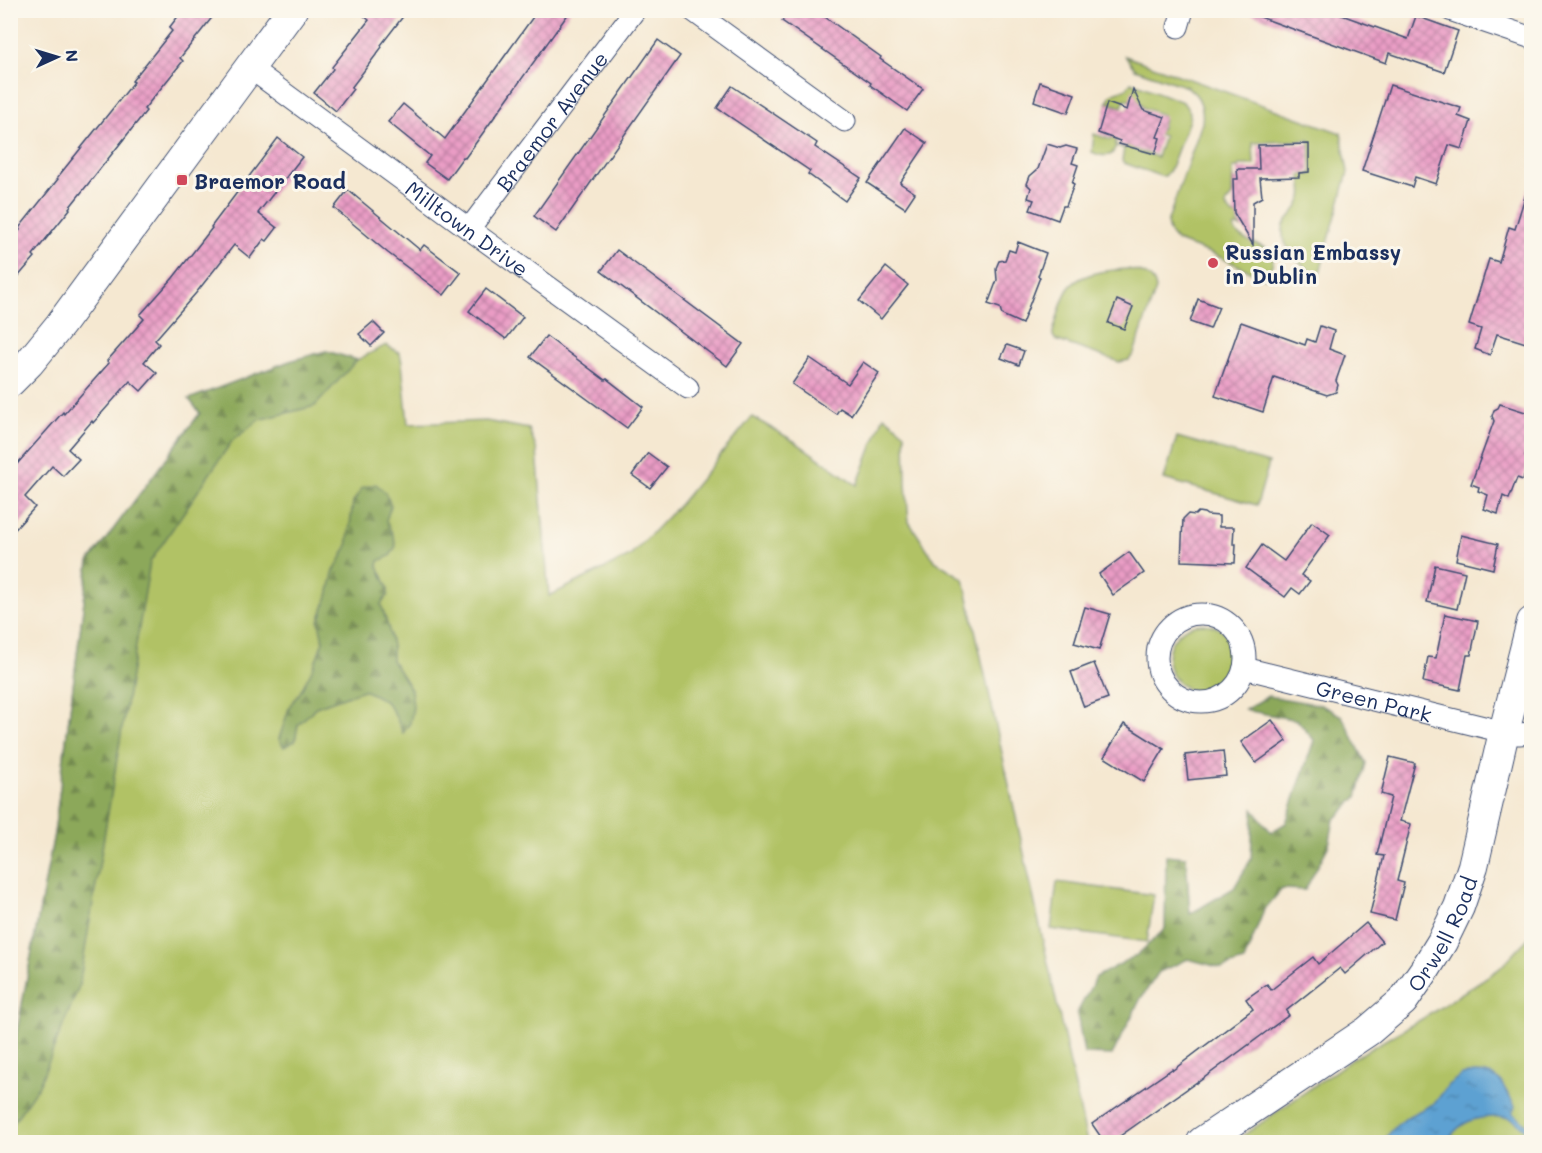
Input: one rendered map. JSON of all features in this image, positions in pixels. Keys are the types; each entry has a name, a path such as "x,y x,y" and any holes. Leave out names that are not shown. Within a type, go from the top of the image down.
{"street":[{"path":"10,382 60,325 292,10"},
{"name":"Braemor Avenue","path":"468,229 635,10"},
{"path":"692,10 845,121"},
{"path":"1450,10 1532,38"},
{"name":"Milltown Drive","path":"250,68 688,388"},
{"path":"1194,614 1209,614 1222,619 1234,628 1242,640 1245,654 1244,668 1238,682 1228,693 1215,701 1192,702 1172,693 1162,681 1157,667 1156,652 1169,626 1181,618 1194,614"},
{"name":"Orwell Road","path":"1202,1143 1368,1031 1402,1001 1426,968 1459,907 1518,732 1532,622"},
{"name":"Green Park","path":"1244,668 1518,732"}],"green space":[{"path":"1125,56 1341,133 1348,172 1319,276 1298,261 1283,237 1286,221 1302,198 1301,175 1312,174 1310,140 1253,143 1254,165 1239,165 1239,168 1233,168 1232,196 1226,203 1226,207 1233,215 1238,215 1238,224 1242,228 1236,226 1234,228 1237,234 1269,250 1272,254 1272,265 1265,278 1215,255 1177,241 1169,232 1167,223 1202,123 1202,107 1195,94 1187,87 1135,69"},
{"path":"1131,82 1183,102 1190,112 1170,170 1165,176 1124,163 1122,161 1124,148 1116,146 1112,154 1107,155 1092,152 1094,134 1111,140 1114,132 1118,134 1115,145 1126,148 1128,142 1135,150 1157,157 1164,136 1158,134 1164,120 1161,114 1144,108 1140,102 1130,99 1129,101 1125,99 1122,107 1107,102 1111,94 1127,88"},
{"path":"1128,269 1149,277 1156,289 1134,353 1129,360 1119,362 1056,340 1053,332 1063,300 1072,285 1094,273"},
{"path":"386,345 400,353 408,424 486,421 529,429 537,451 549,596 630,556 680,504 752,417 794,441 857,485 884,416 905,433 909,522 935,561 964,579 1087,1142 11,1142 11,1063 54,834 89,562 200,413 189,399 290,361 326,351 357,360"},
{"path":"326,351 357,360 315,406 259,420 232,441 150,562 79,986 39,1085 11,1126 11,1063 54,834 89,562 200,413 189,399 290,361"},
{"path":"1177,437 1269,463 1257,505 1164,479"},
{"path":"376,484 385,492 391,505 386,521 396,546 390,556 379,561 378,566 388,588 388,595 381,604 389,630 392,660 411,690 413,707 410,723 403,733 385,701 363,690 316,707 298,725 295,741 284,747 279,739 290,705 299,694 314,666 323,641 319,621 333,573 347,547 353,502 362,488"},
{"path":"1202,624 1215,627 1226,634 1233,645 1236,658 1233,671 1226,682 1215,689 1202,692 1189,689 1178,682 1171,671 1168,658 1171,645 1178,634 1189,627"},
{"path":"1268,696 1321,705 1342,716 1366,763 1357,797 1334,820 1329,845 1305,890 1282,889 1264,910 1244,961 1222,968 1188,959 1159,972 1141,998 1112,1055 1084,1054 1077,1013 1096,977 1137,955 1165,929 1166,855 1186,857 1190,914 1234,888 1251,859 1253,809 1271,832 1286,823 1314,740 1297,720 1245,710"},
{"path":"1057,882 1154,895 1147,942 1051,929"},
{"path":"1531,935 1531,1142 1234,1142 1354,1058 1427,1016 1499,969"}],"water":[{"path":"1490,1074 1501,1082 1515,1106 1513,1113 1531,1128 1531,1135 1509,1118 1490,1117 1465,1123 1447,1142 1386,1142 1387,1136 1396,1126 1409,1116 1435,1103 1448,1085 1462,1075"}],"building":[{"path":"183,10 218,10 180,58 183,61 144,109 146,111 33,255 35,257 10,286 10,242 57,178 134,82 132,81 172,31 169,28"},
{"path":"357,10 408,10 336,111 314,93 369,20"},
{"path":"538,10 571,10 465,158 463,157 447,179 425,163 430,156 388,122 403,104 445,139"},
{"path":"789,10 815,10 923,89 907,111 782,21"},
{"path":"1249,10 1340,10 1339,14 1408,39 1416,16 1458,31 1444,72 1389,53 1386,63 1249,13"},
{"path":"658,40 680,56 556,232 534,216"},
{"path":"1040,82 1075,94 1068,113 1034,101"},
{"path":"1390,85 1461,108 1458,116 1471,121 1462,149 1449,145 1436,184 1415,177 1412,187 1362,171"},
{"path":"732,86 817,143 815,147 861,178 845,201 808,174 810,171 717,108"},
{"path":"1133,89 1143,110 1165,117 1157,137 1160,138 1155,154 1119,144 1120,141 1098,133 1107,103 1127,110"},
{"path":"905,128 927,143 900,183 915,193 905,208 867,183"},
{"path":"278,138 302,157 258,213 277,228 267,241 264,239 250,258 234,245 155,340 159,344 144,362 157,373 141,391 130,381 93,423 92,421 68,449 79,459 63,476 52,466 25,497 35,507 10,535 10,472 109,363 107,361 144,319 140,315 173,278 212,228"},
{"path":"1047,144 1060,148 1066,146 1077,149 1072,163 1078,165 1072,183 1074,184 1058,220 1030,210 1034,200 1028,198 1031,188 1027,184 1030,176 1038,169"},
{"path":"1309,144 1309,172 1299,173 1299,177 1260,178 1262,197 1253,202 1253,245 1234,213 1233,179 1238,179 1237,169 1259,169 1258,145"},
{"path":"1528,187 1532,187 1532,345 1497,334 1490,355 1475,349 1481,329 1469,325 1489,259 1499,262 1509,227 1515,229"},
{"path":"348,190 420,250 424,245 461,273 444,295 334,208"},
{"path":"1018,242 1046,253 1038,276 1040,277 1022,324 1002,315 1000,308 988,304 997,280 996,268 999,261 1005,260 1009,250 1015,252"},
{"path":"617,250 743,344 727,366 601,271"},
{"path":"886,267 908,285 881,319 859,301"},
{"path":"486,289 523,317 506,339 469,311"},
{"path":"1198,299 1219,307 1210,329 1190,322"},
{"path":"1117,300 1133,307 1124,329 1108,323"},
{"path":"373,322 384,333 371,346 359,334"},
{"path":"1241,322 1305,345 1307,339 1315,342 1320,326 1334,331 1329,349 1345,355 1336,381 1338,385 1336,392 1327,395 1274,377 1263,412 1215,396"},
{"path":"546,336 643,407 627,428 530,357"},
{"path":"1007,345 1024,351 1019,365 1001,358"},
{"path":"810,358 848,384 863,362 879,373 851,415 840,408 836,414 792,384"},
{"path":"1500,404 1532,414 1532,436 1525,456 1530,458 1523,480 1517,478 1509,499 1503,496 1498,514 1484,509 1488,495 1478,491 1479,487 1471,484 1494,421 1492,416 1494,410"},
{"path":"648,453 667,467 650,488 632,475"},
{"path":"1198,512 1219,516 1219,527 1234,527 1235,563 1181,561 1183,519 1188,514 1195,515"},
{"path":"1312,522 1330,535 1301,575 1310,581 1300,594 1292,588 1285,597 1246,568 1262,545 1284,561"},
{"path":"1461,535 1498,544 1493,569 1456,560"},
{"path":"1129,552 1144,573 1113,595 1099,574"},
{"path":"1435,565 1465,572 1457,609 1427,602"},
{"path":"1085,607 1110,614 1099,650 1074,643"},
{"path":"1445,614 1478,621 1471,655 1467,655 1460,690 1423,682 1428,657 1436,658"},
{"path":"1094,663 1108,698 1084,707 1071,672"},
{"path":"1272,720 1287,741 1256,763 1241,742"},
{"path":"1124,724 1164,749 1144,782 1104,757"},
{"path":"1223,751 1226,776 1188,780 1185,755"},
{"path":"1390,757 1415,763 1400,821 1411,824 1397,881 1404,883 1395,920 1370,914 1384,856 1377,855 1391,797 1381,794"},
{"path":"1366,923 1382,942 1345,974 1340,968 1286,1011 1289,1015 1197,1083 1110,1143 1105,1143 1092,1124 1173,1070 1253,1009 1246,999 1267,984 1271,990 1313,957 1318,964"}],"place":[{"name":"Braemor Road","path":"182,180"},
{"name":"Russian Embassy in Dublin","path":"1213,263"}]}
